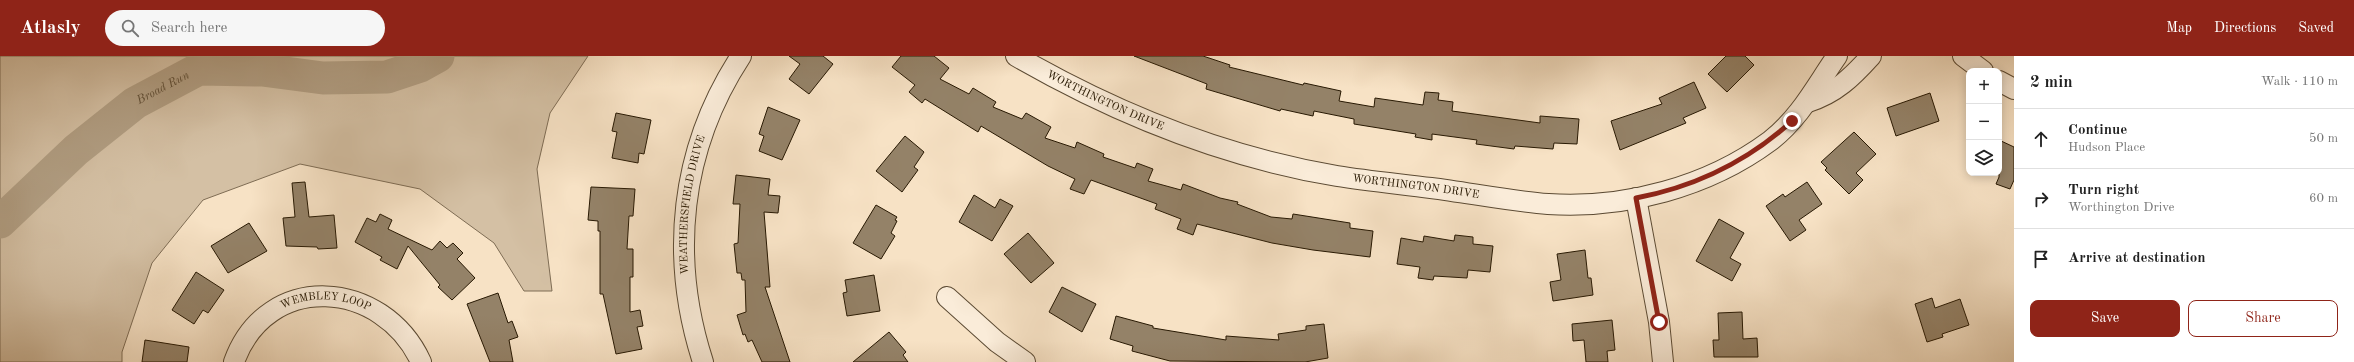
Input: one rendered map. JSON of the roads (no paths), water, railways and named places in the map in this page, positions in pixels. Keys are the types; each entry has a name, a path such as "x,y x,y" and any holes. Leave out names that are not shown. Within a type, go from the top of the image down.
{"street":[{"name":"WEATHERSFIELD DRIVE","path":"703,362 688,303 684,262 684,220 689,179 696,149 708,113 725,80 740,56"},
{"name":"WORTHINGTON DRIVE","path":"1016,56 1058,81 1112,107 1215,145 1268,160 1335,175 1548,204 1594,204 1636,198 1698,180 1746,157 1771,140 1792,121 1808,102 1837,56"},
{"name":"WORTHINGTON DRIVE","path":"1808,102 1838,89 1851,79 1871,56"},
{"path":"1962,56 1979,68"},
{"path":"2002,83 2014,89"},
{"path":"1636,198 1659,322 1663,362"},
{"name":"WEMBLEY LOOP","path":"234,362 246,338 256,324 271,311 289,302 308,297 324,296 348,299 383,315 400,329 415,350 420,362"},
{"path":"947,297 997,342 1025,362"}],"waterway":[{"name":"Broad Run","path":"0,222 76,150 135,103 199,69 262,70 323,78 387,77 420,66 438,56"}]}
